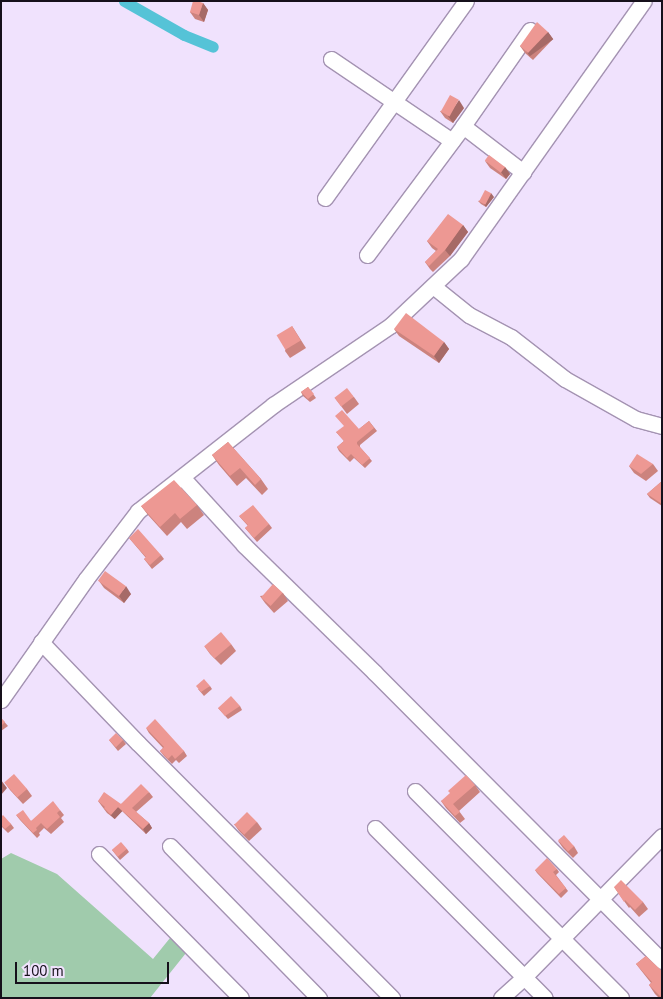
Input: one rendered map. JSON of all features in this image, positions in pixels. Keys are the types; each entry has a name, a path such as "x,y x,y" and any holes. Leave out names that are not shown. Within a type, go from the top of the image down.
{"street":[{"path":"325,198 466,1"},
{"path":"1,700 41,642 138,511 273,405 391,325 461,259 644,1"},
{"path":"367,256 452,141 530,30"},
{"path":"331,59 452,141"},
{"path":"462,126 523,172"},
{"path":"433,286 469,315 511,337 565,379 636,420 662,426"},
{"path":"182,477 244,545 374,672 662,961"},
{"path":"41,642 138,743 392,998"},
{"path":"416,791 621,998"},
{"path":"375,828 546,998"},
{"path":"501,998 524,977 599,898 662,836"},
{"path":"170,846 319,998"},
{"path":"99,854 241,998"}],"green space":[{"path":"11,853 57,874 153,959 170,938 186,953 150,998 1,998 1,859"}],"building":[{"path":"193,1 203,3 199,15 190,12"},
{"path":"537,22 548,32 528,53 520,46"},
{"path":"450,95 459,100 450,116 441,112"},
{"path":"489,155 505,167 501,173 485,161"},
{"path":"485,190 491,193 485,205 479,202"},
{"path":"448,214 463,225 445,250 429,266 425,262 438,249 427,241"},
{"path":"406,313 444,342 434,356 394,329"},
{"path":"292,326 301,341 285,350 277,335"},
{"path":"308,387 314,394 308,399 301,392"},
{"path":"347,388 354,397 341,407 334,398"},
{"path":"342,410 359,429 369,421 374,428 357,442 370,458 362,465 351,454 347,458 337,447 344,441 336,432 344,426 335,416"},
{"path":"228,442 261,479 255,485 240,468 230,476 212,455"},
{"path":"637,454 653,464 641,474 629,466"},
{"path":"174,480 197,505 180,519 175,513 160,527 141,506"},
{"path":"662,481 662,504 647,494"},
{"path":"253,505 269,524 254,538 245,528 248,525 239,516"},
{"path":"138,529 161,555 150,565 144,559 146,557 129,538"},
{"path":"105,571 126,586 119,596 98,581"},
{"path":"273,584 283,593 271,606 261,597"},
{"path":"221,632 231,644 214,658 204,646"},
{"path":"204,679 210,686 201,692 196,686"},
{"path":"231,696 240,706 225,716 218,708"},
{"path":"1,718 5,722 1,726"},
{"path":"155,719 184,751 175,759 172,755 168,759 160,751 164,747 146,728"},
{"path":"116,733 123,740 116,747 109,740"},
{"path":"14,774 27,789 17,798 4,783"},
{"path":"466,775 475,785 453,804 460,812 455,816 441,801 450,793 448,791"},
{"path":"141,784 149,792 132,808 149,823 143,829 118,807 111,815 98,801 104,792 121,804"},
{"path":"53,801 60,810 57,813 60,817 47,829 41,823 33,833 16,815 23,810 31,821"},
{"path":"247,812 257,822 244,835 234,825"},
{"path":"3,815 11,824 5,829 1,825 1,817"},
{"path":"564,835 574,846 568,852 558,840"},
{"path":"121,842 127,849 118,857 112,850"},
{"path":"547,858 557,869 553,872 566,888 559,894 535,870"},
{"path":"621,880 643,902 635,910 625,900 624,902 614,887"},
{"path":"646,956 662,971 662,998 649,985 652,982 636,964"}],"waterway":[{"path":"124,1 184,35 213,47"}]}
